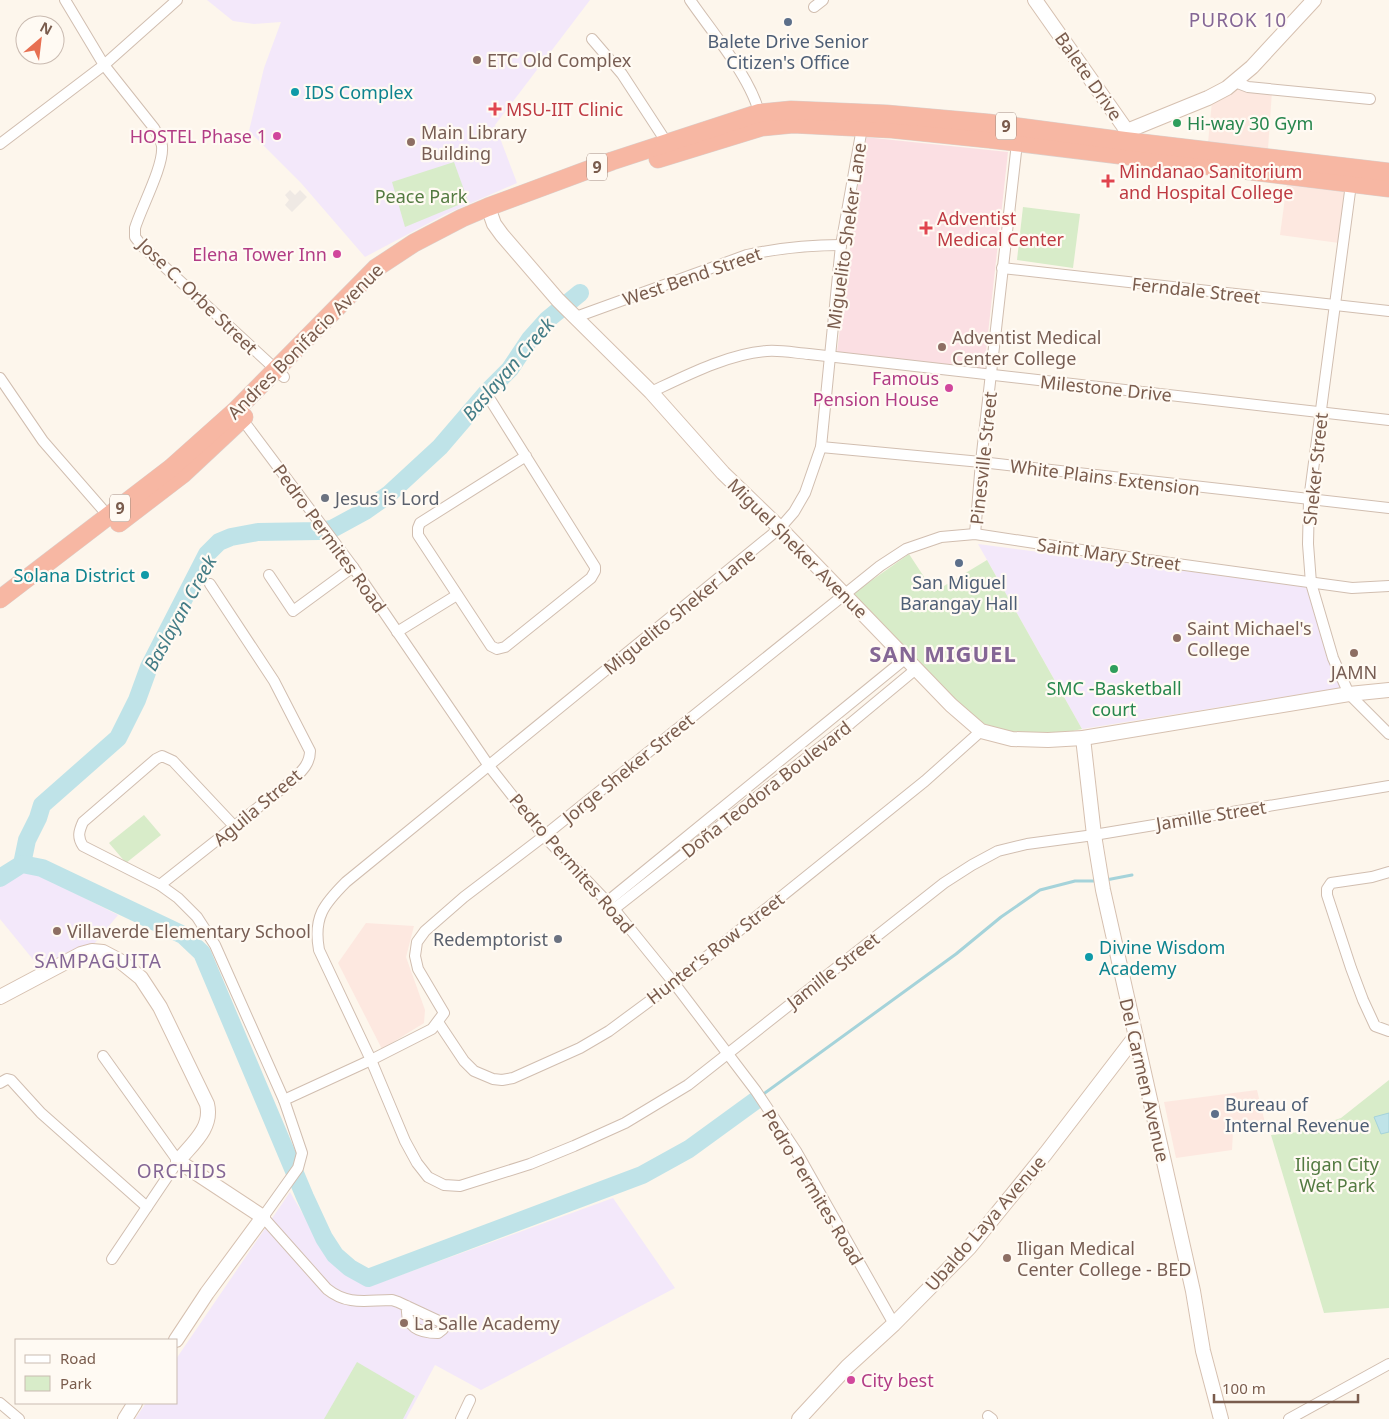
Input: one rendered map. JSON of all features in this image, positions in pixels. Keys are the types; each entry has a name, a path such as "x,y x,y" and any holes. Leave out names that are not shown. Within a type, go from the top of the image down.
{"highway":[{"name":"Andres Bonifacio Avenue","path":"0,599 194,464 376,268 414,243 462,218 490,211 671,154 791,110 886,114 988,123 1125,143 1389,172"},
{"name":"Andres Bonifacio Avenue","path":"490,211 612,161 667,143 760,120 793,124 892,129 1017,142 1125,143 1289,174 1389,188"},
{"name":"Andres Bonifacio Avenue","path":"0,610 113,521"}],"street":[{"name":"Jose C. Orbe Street","path":"65,0 104,65 154,128 162,148 158,166 134,228 135,237 142,246 280,373"},
{"path":"0,144 104,65 177,0"},
{"path":"690,0 740,71 749,87 760,120"},
{"path":"814,7 823,0"},
{"name":"Balete Drive","path":"1035,0 1125,143"},
{"path":"1125,143 1213,96 1235,82 1252,67 1314,0"},
{"path":"592,39 622,74 667,143"},
{"path":"1235,82 1248,87 1370,99"},
{"name":"Miguelito Sheker Lane","path":"371,1060 319,950 316,935 319,916 327,900 346,882 780,528 794,512 805,492 821,447 841,245 862,128"},
{"name":"Pinesville Street","path":"975,534 981,462 1017,142"},
{"name":"Sheker Street","path":"1351,184 1309,500 1308,544 1311,583 1333,658 1349,694 1389,734"},
{"name":"Miguel Sheker Avenue","path":"490,211 494,224 516,253 567,309 651,392 723,472 780,528 951,705 981,731 1012,739 1048,740 1083,738 1349,694 1389,690"},
{"name":"West Bend Street","path":"567,309 747,255 802,245 841,245"},
{"name":"Ferndale Street","path":"1002,268 1389,311"},
{"name":"Milestone Drive","path":"651,392 691,373 750,354 768,351 830,356 991,376 1389,420"},
{"path":"0,378 43,441 113,521"},
{"path":"491,402 526,456 595,567 595,571 590,578 505,647 500,649 491,646 418,535 418,528 420,523 526,456"},
{"name":"Pedro Permites Road","path":"239,415 353,567 489,766 544,836 611,905 674,983 756,1091 796,1151 894,1324"},
{"name":"White Plains Extension","path":"821,447 981,462 1389,508"},
{"name":"Saint Mary Street","path":"844,594 906,549 941,537 975,534 1311,583 1352,588 1389,586"},
{"path":"269,575 293,611 353,567"},
{"name":"Aguila Street","path":"160,885 294,779 310,759 310,751 274,681 210,584"},
{"name":"Jorge Sheker Street","path":"438,1022 444,1013 418,970 416,956 417,942 425,931 449,909 544,836 844,594"},
{"path":"397,632 457,595"},
{"name":"Doña Teodora Boulevard","path":"611,905 906,658"},
{"name":"Doña Teodora Boulevard","path":"611,905 851,723 916,669"},
{"name":"Hunter's Row Street","path":"438,1022 464,1061 474,1071 493,1079 514,1078 580,1048 608,1031 674,983 925,781 981,731"},
{"name":"Del Carmen Avenue","path":"1083,738 1100,876 1193,1291 1203,1351 1220,1419"},
{"path":"177,1339 207,1293 298,1168 302,1153 284,1100 215,944 197,918 178,898 160,885 83,846 78,839 84,822 156,759 162,756 174,761 234,826"},
{"name":"Jamille Street","path":"371,1060 397,1123 417,1163 428,1177 444,1185 460,1186 530,1164 574,1146 625,1123 688,1085 944,883 998,851 1027,844 1094,835 1389,786"},
{"path":"1389,872 1372,877 1331,882 1326,895 1362,1000 1375,1026 1389,1031"},
{"path":"0,997 81,954 92,950 103,952 120,961 141,978 160,1007 208,1104 208,1122 202,1132 178,1161 112,1259"},
{"path":"284,1100 371,1060 432,1029 438,1022"},
{"name":"Ubaldo Laya Avenue","path":"799,1419 846,1367 894,1324 969,1248 1046,1153 1135,1036"},
{"path":"104,1056 178,1161 263,1217 327,1290 347,1301 392,1300 407,1306"},
{"path":"0,1083 7,1079 11,1080 40,1113 147,1207"},
{"path":"1289,1419 1389,1364"},
{"path":"461,1419 470,1400"},
{"path":"0,1403 19,1419"},
{"path":"124,1419 134,1404"}],"shaded area":[{"path":"207,0 590,0 495,125 517,183 446,214 365,257 301,183 249,131 264,68 281,22 254,24 233,21"},
{"path":"1235,87 1272,91 1268,149 1208,143 1212,101"},
{"name":"Adventist Medical Center","path":"864,137 1008,152 984,370 837,352"},
{"path":"1287,183 1346,191 1339,243 1280,235"},
{"path":"290,190 295,195 300,190 307,197 292,212 285,205 289,200 285,195"},
{"name":"Saint Michael's College","path":"978,544 1308,587 1340,688 1082,729"},
{"name":"Villaverde Elementary School","path":"22,872 41,876 118,915 94,944 40,968 0,919 0,886"},
{"path":"366,923 414,926 406,957 425,1010 424,1023 382,1049 338,963"},
{"name":"Bureau of Internal Revenue","path":"1257,1090 1266,1127 1233,1132 1232,1150 1176,1158 1164,1102"},
{"name":"La Salle Academy","path":"290,1192 331,1262 368,1287 613,1198 675,1288 481,1390 435,1365 406,1419 135,1419 145,1404 178,1404 178,1356"}],"green space":[{"name":"Peace Park","path":"454,162 468,201 405,227 392,182"},
{"path":"1023,207 1080,214 1073,268 1017,260"},
{"path":"909,554 934,592 987,560 1082,729 1050,735 1023,735 997,729 968,715 851,595"},
{"path":"144,815 161,835 126,863 109,843"},
{"name":"Iligan City Wet Park","path":"1389,1080 1389,1308 1324,1313 1271,1135 1299,1132 1341,1118"},
{"path":"357,1362 415,1396 403,1419 324,1419"}],"water":[{"path":"1389,1113 1389,1132 1381,1134 1374,1117"}],"waterway":[{"name":"Baslayan Creek","path":"22,864 27,840 42,805 118,738 137,700 149,667 207,554 219,542 231,537 258,532 332,529 365,511 388,495 440,447 488,391 510,369 530,339 547,320 580,293"},
{"path":"0,878 22,864 42,868 183,935 202,953 324,1238 335,1255 350,1268 368,1278 642,1175 689,1149 755,1101"},
{"path":"1106,880 1132,875"},
{"path":"762,1095 956,954 1001,917 1040,890 1075,881 1097,881"}],"place":[{"name":"Balete Drive Senior Citizen's Office","path":"788,22"},
{"name":"ETC Old Complex","path":"477,60"},
{"name":"IDS Complex","path":"295,92"},
{"name":"MSU-IIT Clinic","path":"495,109"},
{"name":"Hi-way 30 Gym","path":"1177,123"},
{"name":"HOSTEL Phase 1","path":"277,136"},
{"name":"Main Library Building","path":"411,142"},
{"name":"Mindanao Sanitorium and Hospital College","path":"1108,181"},
{"name":"Adventist Medical Center","path":"926,228"},
{"name":"Elena Tower Inn","path":"337,254"},
{"name":"Adventist Medical Center College","path":"942,347"},
{"name":"Famous Pension House","path":"949,388"},
{"name":"Jesus is Lord","path":"325,498"},
{"name":"San Miguel Barangay Hall","path":"959,563"},
{"name":"Solana District","path":"145,575"},
{"name":"Saint Michael's College","path":"1177,638"},
{"name":"JAMN","path":"1354,653"},
{"name":"SMC -Basketball court","path":"1114,669"},
{"name":"Villaverde Elementary School","path":"57,931"},
{"name":"Redemptorist","path":"558,939"},
{"name":"Divine Wisdom Academy","path":"1089,957"},
{"name":"Bureau of Internal Revenue","path":"1215,1114"},
{"name":"Iligan Medical Center College - BED","path":"1007,1258"},
{"name":"La Salle Academy","path":"404,1323"},
{"name":"City best","path":"851,1380"}],"district":[{"name":"PUROK 10","path":"1238,20"},
{"name":"SAN MIGUEL","path":"943,653"},
{"name":"SAMPAGUITA","path":"98,961"},
{"name":"ORCHIDS","path":"182,1171"}]}
